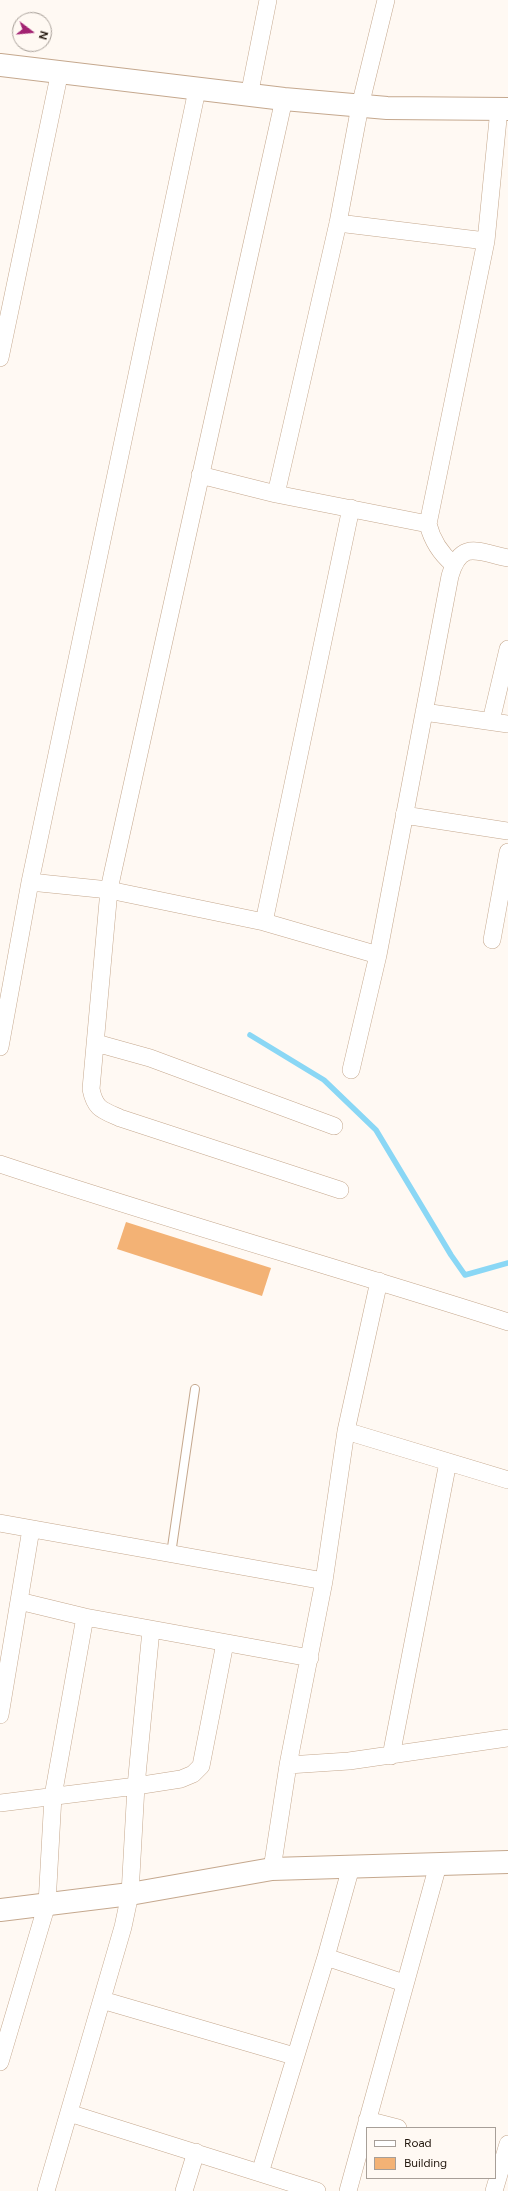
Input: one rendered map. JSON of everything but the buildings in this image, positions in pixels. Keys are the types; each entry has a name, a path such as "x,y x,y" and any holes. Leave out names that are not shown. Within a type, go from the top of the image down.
{"street":[{"path":"250,96 268,0"},
{"path":"276,494 338,223 360,106 386,0"},
{"path":"0,65 60,71 197,90 284,100 360,106 504,109 486,241 428,524 436,545 443,555 453,564"},
{"path":"0,358 60,71"},
{"path":"0,1047 30,882 197,90"},
{"path":"284,100 109,890 91,1089 94,1102 101,1110 127,1121 340,1190"},
{"path":"338,223 486,241"},
{"path":"200,475 276,494 428,524"},
{"path":"264,922 351,508"},
{"path":"351,1070 378,955 453,564 458,556 465,551 472,550 508,558"},
{"path":"491,721 508,649"},
{"path":"424,712 508,724"},
{"path":"404,815 508,831"},
{"path":"492,940 508,852"},
{"path":"30,882 109,890 264,922 378,955"},
{"path":"96,1043 150,1058 334,1126"},
{"path":"0,1164 110,1201 379,1281 508,1322"},
{"path":"272,1869 288,1765 324,1581 346,1431 379,1281"},
{"path":"346,1431 508,1480"},
{"path":"391,1756 448,1462"},
{"path":"0,1523 324,1581"},
{"path":"0,1715 31,1528"},
{"path":"20,1601 85,1618 310,1658"},
{"path":"0,2062 48,1904 53,1796 85,1618"},
{"path":"46,2191 123,1927 130,1894 136,1786 151,1630"},
{"path":"0,1803 136,1786 181,1779 193,1774 201,1766 226,1643"},
{"path":"288,1765 349,1761 391,1756 508,1738"},
{"path":"0,1910 130,1894 272,1869 508,1862"},
{"path":"348,2191 404,1983 438,1865"},
{"path":"260,2173 294,2056 326,1957 351,1867"},
{"path":"326,1957 404,1983"},
{"path":"102,2000 294,2056"},
{"path":"69,2113 317,2191"},
{"path":"367,2120 394,2127"},
{"path":"184,2191 196,2152"},
{"path":"494,2191 502,2152"}],"lane":[{"path":"171,1554 195,1389"}],"waterway":[{"path":"250,1035 324,1080 376,1130 451,1255 465,1275 508,1263"}]}
